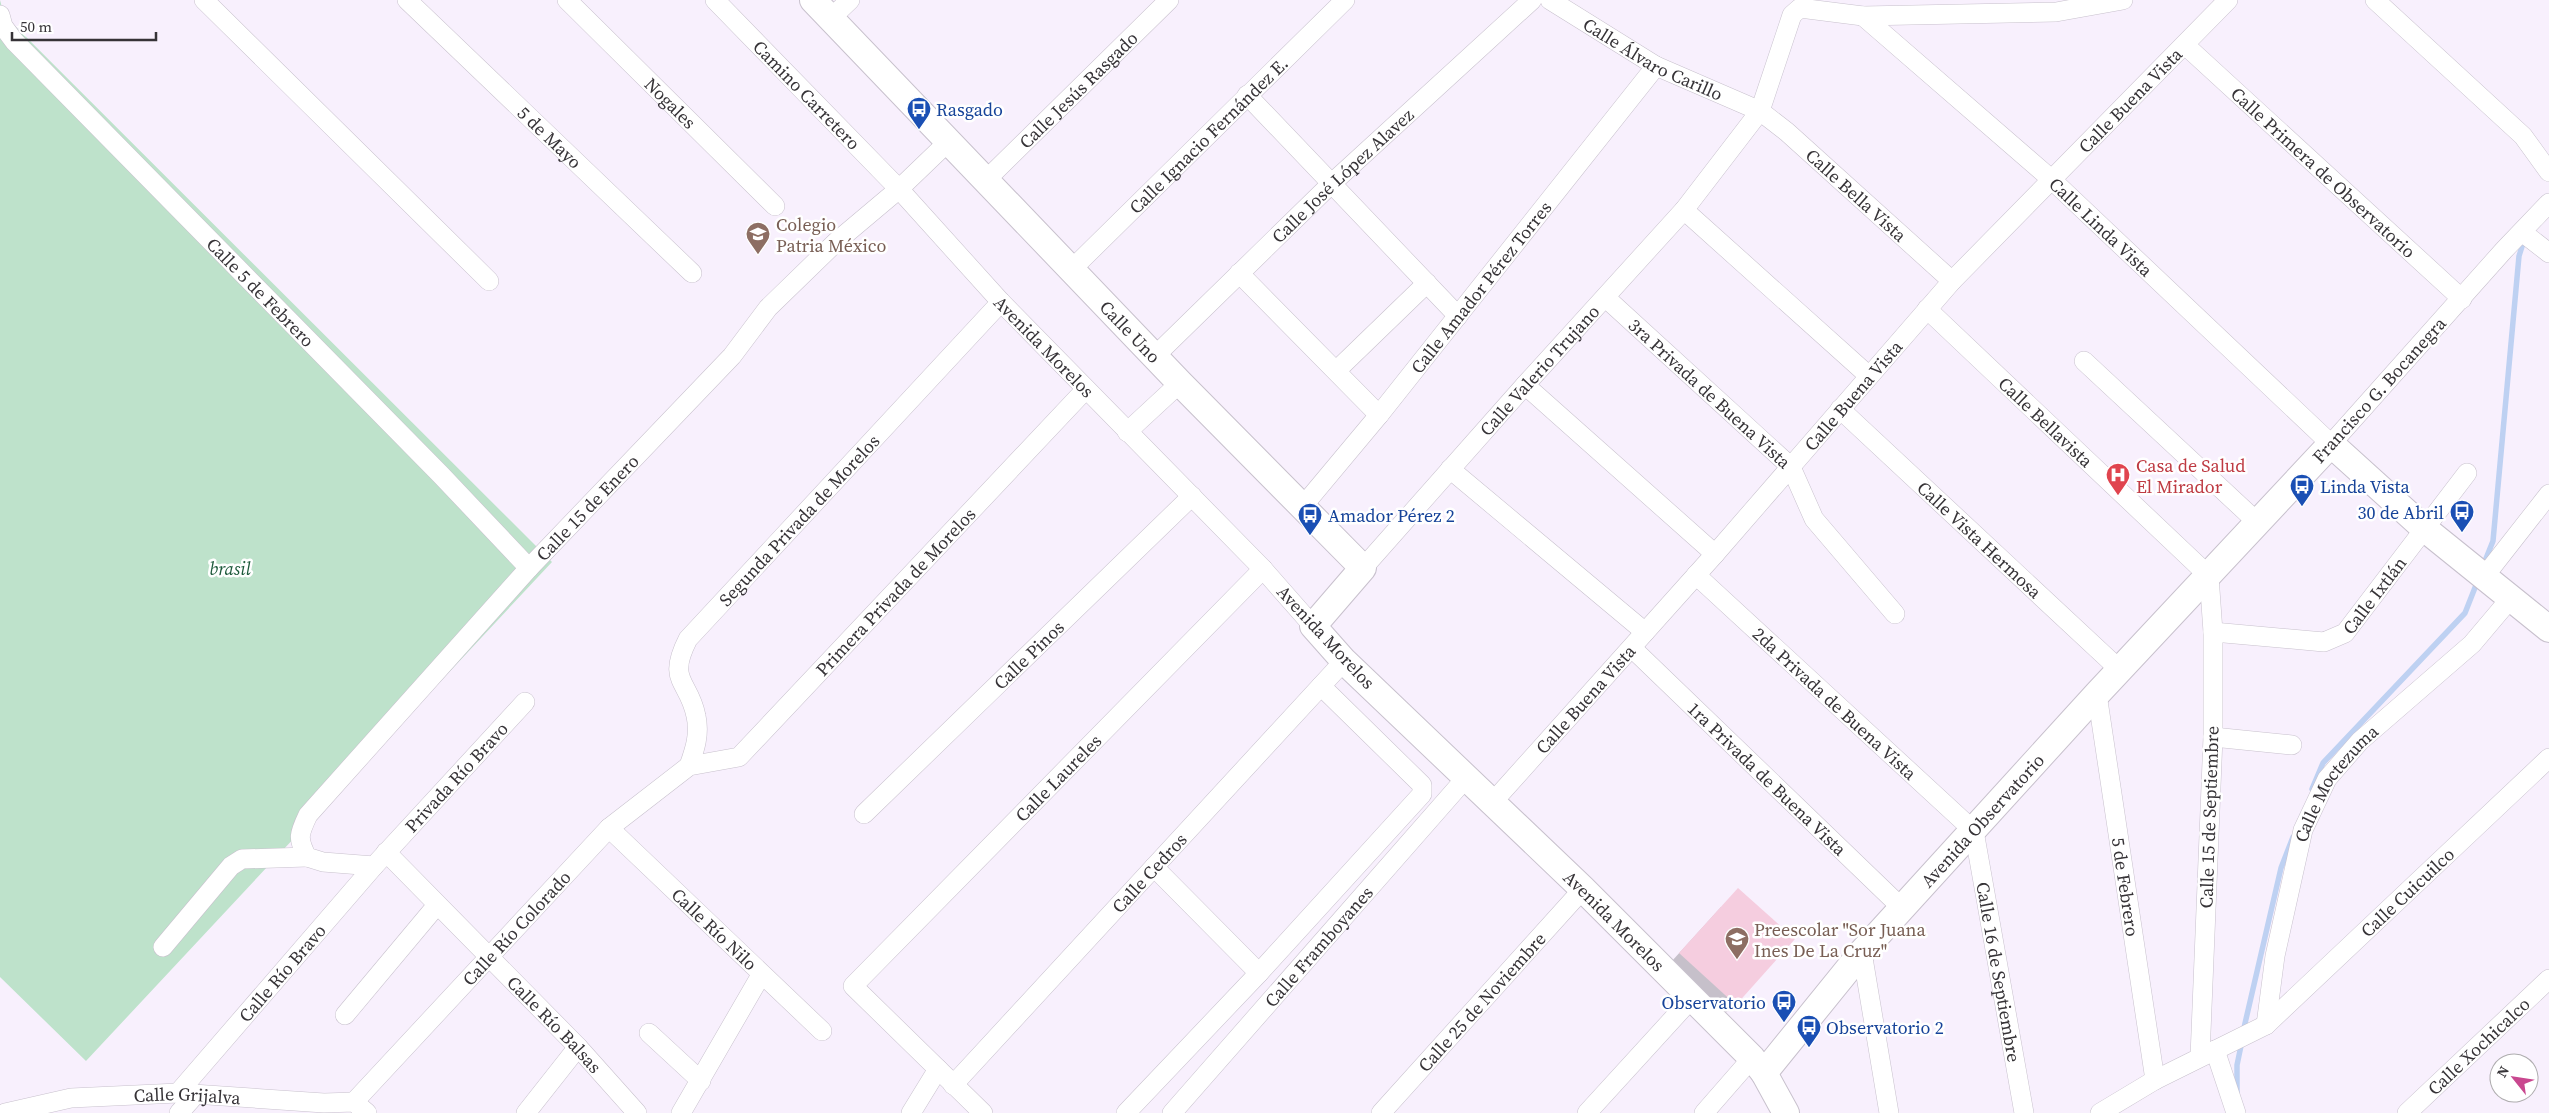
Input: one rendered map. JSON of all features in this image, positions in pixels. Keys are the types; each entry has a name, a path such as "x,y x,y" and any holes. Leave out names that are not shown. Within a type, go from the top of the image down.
{"street":[{"path":"204,0 489,281"},
{"name":"5 de Mayo","path":"407,0 692,273"},
{"name":"Nogales","path":"568,0 775,206"},
{"name":"Camino Carretero","path":"716,0 899,190"},
{"path":"822,9 850,0"},
{"name":"Calle Jesús Rasgado","path":"986,180 1169,0"},
{"name":"Calle Ignacio Fernández E.","path":"1072,269 1345,0"},
{"name":"Calle José López Alavez","path":"1156,355 1331,184 1532,0"},
{"name":"Calle Álvaro Carillo","path":"1550,0 1656,66 1760,111"},
{"path":"1864,16 2056,12 2123,0"},
{"name":"Calle Buena Vista","path":"1491,804 1715,554 1952,281 2228,0"},
{"path":"2374,0 2523,136 2549,172"},
{"name":"Calle Valerio Trujano","path":"1313,626 1450,469 1684,210 1760,111 1792,15 1800,8 1864,16"},
{"name":"Calle Uno","path":"822,9 1156,355 1180,383 1363,568"},
{"name":"Calle 5 de Febrero","path":"0,14 3,26 14,41 441,475 529,568"},
{"name":"Calle Linda Vista","path":"1864,16 2051,179 2331,444"},
{"name":"Calle Primera de Observatorio","path":"2185,45 2462,299"},
{"name":"Calle Amador Pérez Torres","path":"1303,506 1458,316 1656,66"},
{"path":"1247,96 1458,316"},
{"name":"Calle Bella Vista","path":"1760,111 1787,132 1952,281"},
{"name":"Calle 15 de Enero","path":"304,851 299,834 308,815 529,568 732,356 768,308 836,242 899,190 949,142"},
{"name":"Avenida Morelos","path":"899,190 1001,302 1263,569 1344,661 1491,804 1583,889 1758,1065 1786,1113"},
{"name":"Francisco G. Bocanegra","path":"2209,576 2549,204"},
{"path":"1684,210 1869,376"},
{"path":"2522,232 2549,254"},
{"path":"1239,273 1337,370 1378,415"},
{"path":"1337,370 1427,283"},
{"name":"3ra Privada de Buena Vista","path":"1606,298 1791,467 1814,519 1895,614"},
{"name":"Segunda Privada de Morelos","path":"689,766 698,739 696,715 679,678 679,658 688,639 1001,302"},
{"name":"Calle Bellavista","path":"1927,309 2209,576"},
{"path":"2084,361 2257,522"},
{"path":"1127,432 1180,383"},
{"path":"1525,385 1715,554"},
{"name":"Primera Privada de Morelos","path":"689,766 739,757 1086,389"},
{"name":"Calle Vista Hermosa","path":"1840,409 2120,670"},
{"path":"2331,444 2425,529 2549,630"},
{"path":"1450,469 1645,632"},
{"name":"Calle Ixtlán","path":"2213,632 2324,642 2345,633 2467,474"},
{"path":"2484,576 2549,494"},
{"name":"Calle Pinos","path":"864,814 1192,496"},
{"name":"Calle Laureles","path":"938,1069 853,986 1263,569"},
{"name":"2da Privada de Buena Vista","path":"1696,575 1974,832"},
{"name":"Calle 15 de Septiembre","path":"2207,1054 2213,632 2209,576"},
{"name":"Avenida Observatorio","path":"1758,1065 1974,832 2120,670 2209,576"},
{"name":"Calle Moctezuma","path":"2266,1025 2275,956 2303,830 2327,779 2360,741 2472,644 2510,599"},
{"name":"1ra Privada de Buena Vista","path":"1632,648 1903,909"},
{"name":"Calle Cedros","path":"953,1084 1344,661"},
{"path":"1126,1113 1260,973 1422,794 1422,786 1322,686"},
{"name":"5 de Febrero","path":"2098,694 2155,1080"},
{"name":"Privada Río Bravo","path":"380,859 525,702"},
{"path":"2212,737 2292,745"},
{"name":"Calle Cuicuilco","path":"2100,1113 2155,1080 2266,1025 2549,758"},
{"name":"Calle Río Colorado","path":"361,1107 488,958 609,828 689,766"},
{"name":"Calle Framboyanes","path":"1172,1113 1466,779"},
{"name":"Calle Río Nilo","path":"609,828 761,975 822,1031"},
{"name":"Calle 16 de Septiembre","path":"1974,832 2024,1113"},
{"path":"162,947 231,866 242,859 304,851 324,862 380,859"},
{"name":"Calle Río Balsas","path":"380,859 437,905 578,1047 637,1113"},
{"name":"Calle Río Bravo","path":"179,1113 187,1093 380,859"},
{"path":"1154,867 1260,973"},
{"name":"Calle 25 de Noviembre","path":"1381,1113 1583,889"},
{"path":"345,1015 437,905"},
{"path":"1862,952 1889,1113"},
{"path":"681,1113 761,975"},
{"name":"Calle Xochicalco","path":"2407,1113 2549,979"},
{"path":"1587,1113 1692,998"},
{"path":"648,1033 701,1081"},
{"path":"526,1113 578,1047"},
{"path":"2207,1054 2236,1113"},
{"path":"1704,1113 1758,1065"},
{"path":"911,1113 938,1069 983,1113"},
{"name":"Calle Grijalva","path":"5,1113 71,1098 187,1093 320,1108 361,1107"}],"green space":[{"name":"brasil","path":"0,0 4,15 552,562 86,1061 0,977"}],"building":[{"name":"Preescolar \"Sor Juana Ines De La Cruz\"","path":"1738,888 1795,939 1736,1005 1679,953"}],"waterway":[{"path":"2483,566 2493,541 2519,256 2525,237"},
{"path":"2312,789 2323,763 2465,613 2478,580"},
{"path":"2243,1032 2281,868 2293,837"},
{"path":"2237,1093 2237,1065 2242,1041"}],"place":[{"name":"Rasgado","path":"919,130"},
{"name":"Colegio Patria México","path":"758,255"},
{"name":"Casa de Salud El Mirador","path":"2118,496"},
{"name":"Linda Vista","path":"2302,507"},
{"name":"30 de Abril","path":"2462,533"},
{"name":"Amador Pérez 2","path":"1310,536"},
{"name":"Preescolar \"Sor Juana Ines De La Cruz\"","path":"1737,960"},
{"name":"Observatorio","path":"1784,1023"},
{"name":"Observatorio 2","path":"1809,1048"}]}
